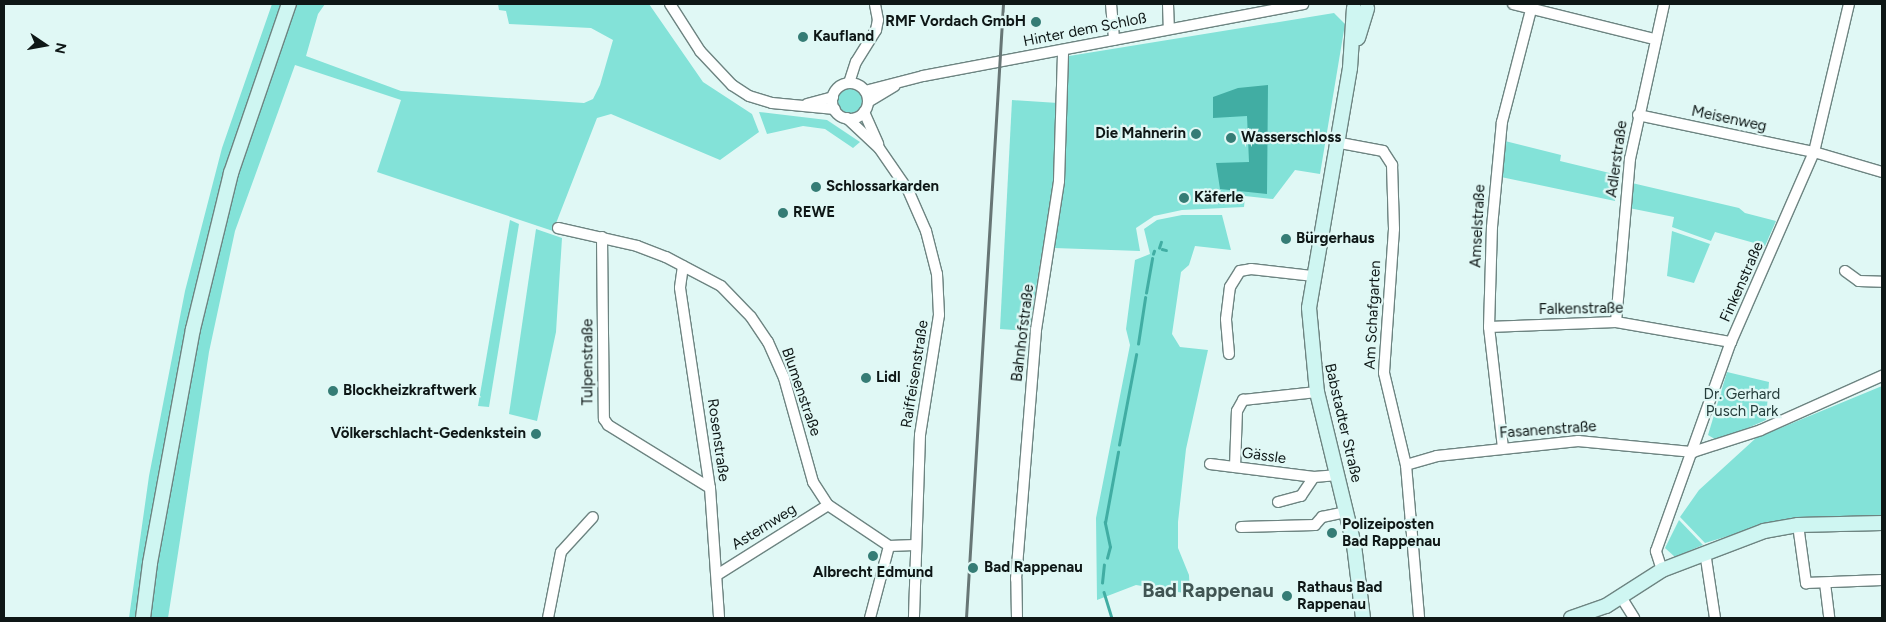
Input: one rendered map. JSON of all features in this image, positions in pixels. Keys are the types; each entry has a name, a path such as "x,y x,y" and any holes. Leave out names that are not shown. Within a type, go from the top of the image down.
{"street":[{"path":"143,618 150,563 193,330 231,173 289,4"},
{"path":"670,4 700,52 732,85 749,96 799,107 835,109 833,97 839,87 849,83 865,91 868,102 864,112 847,118"},
{"path":"849,83 856,62 876,30 878,20 875,4"},
{"path":"1111,4 1114,40"},
{"path":"1168,4 1169,29"},
{"name":"Hinter dem Schloß","path":"865,91 1169,29 1303,4"},
{"path":"1513,4 1654,39"},
{"name":"Adlerstraße","path":"1616,322 1626,197 1638,115 1654,39 1664,4"},
{"name":"Finkenstraße","path":"1662,570 1656,551 1731,342 1814,152 1849,4"},
{"name":"Babstadter Straße","path":"1360,6 1312,276 1309,333 1317,392 1346,512 1363,618"},
{"name":"Amselstraße","path":"1503,448 1489,326 1497,153 1510,88 1531,10"},
{"name":"Bahnhofstraße","path":"1017,618 1016,588 1036,330 1059,181 1063,51"},
{"name":"Hinter dem Schloß","path":"868,102 903,82"},
{"path":"799,107 833,97"},
{"name":"Raiffeisenstraße","path":"835,109 879,148"},
{"name":"Raiffeisenstraße","path":"864,112 879,148 908,190 926,231 940,296 936,338 923,405 915,545 914,618"},
{"name":"Meisenweg","path":"1638,115 1814,152 1882,172"},
{"name":"Am Schafgarten","path":"1335,142 1383,151 1392,165 1394,229 1384,373 1406,465 1419,618"},
{"name":"Blumenstraße","path":"558,228 637,246 722,286 751,317 768,342 784,378 813,482 828,505 890,546"},
{"name":"Tulpenstraße","path":"602,237 604,419 608,425 710,488"},
{"name":"Rosenstraße","path":"683,266 680,288 710,488 720,618"},
{"path":"1229,354 1226,319 1230,287 1240,271 1251,269 1312,276"},
{"path":"1845,271 1859,281 1882,282"},
{"name":"Falkenstraße","path":"1489,326 1616,322 1731,342"},
{"path":"1693,452 1761,430 1882,376"},
{"path":"1235,467 1237,411 1243,400 1317,392"},
{"name":"Fasanenstraße","path":"1406,465 1438,456 1503,448 1609,442 1693,452"},
{"name":"Gässle","path":"1210,464 1314,477 1338,475"},
{"path":"1278,502 1301,496 1314,477"},
{"name":"Asternweg","path":"717,575 828,505"},
{"path":"1241,527 1315,525 1322,518 1346,512"},
{"path":"548,618 561,552 593,517"},
{"path":"1571,618 1588,614 1621,597 1662,570 1764,531 1798,525 1882,523"},
{"path":"1798,525 1806,583 1882,580"},
{"path":"870,618 890,546 915,545"},
{"path":"1705,552 1714,618"},
{"path":"1825,583 1829,618"},
{"path":"1621,597 1634,618"}],"green space":[{"path":"272,4 281,4 225,172 137,618 129,618 149,476 185,291 222,148"},
{"path":"294,4 325,4 318,14 306,56 401,91 584,103 593,99 600,85 613,40 591,28 509,24 506,11 499,10 498,4 649,4 703,82 752,114 759,132 720,160 611,114 597,118 553,231 377,172 401,100 295,65 235,231 209,352 168,618 149,618 184,405 213,267 238,167"},
{"path":"1334,13 1345,24 1320,174 1295,170 1273,199 1245,196 1244,207 1182,210 1154,216 1136,228 1140,251 1054,248 1064,180 1069,56"},
{"path":"850,89 855,90 861,96 861,106 855,112 850,113 845,112 839,106 838,101 839,96 845,90"},
{"path":"1012,100 1058,103 1054,179 1029,331 1000,329"},
{"path":"759,112 827,120 860,142 853,148 825,129 803,126 767,134"},
{"path":"1505,141 1561,155 1560,161 1618,175 1615,201 1501,177"},
{"path":"1632,183 1739,208 1745,213 1776,221 1765,246 1715,232 1711,241 1672,227 1674,217 1629,208"},
{"path":"1182,215 1222,215 1231,250 1195,246 1189,265 1181,272 1172,334 1180,347 1208,350 1186,449 1178,522 1178,548 1189,575 1190,594 1136,585 1097,600 1096,518 1130,345 1126,329 1135,260 1150,254 1144,229 1157,220"},
{"path":"510,220 519,224 489,407 478,406"},
{"path":"536,229 562,238 556,332 537,421 509,414"},
{"path":"1672,231 1710,244 1694,283 1667,276"},
{"name":"Dr. Gerhard Pusch Park","path":"1727,372 1769,382 1766,420 1718,441 1708,435"},
{"path":"1882,386 1882,519 1765,525 1705,543 1680,517 1699,490 1756,438"},
{"path":"1679,520 1703,545 1675,557 1665,548"}],"shaded area":[{"path":"1268,85 1267,194 1220,189 1216,163 1249,162 1247,116 1213,118 1213,97 1238,88"}],"waterway":[{"path":"1159,248 1161,242"},
{"path":"1162,249 1166,250"},
{"path":"1146,293 1152,259"},
{"path":"1138,344 1145,298"},
{"path":"1119,445 1136,355"},
{"path":"1107,558 1110,547 1105,523 1118,452"},
{"path":"1102,583 1104,565"},
{"path":"1104,592 1112,618"}],"railway":[{"path":"966,618 1003,4"}],"place":[{"name":"RMF Vordach GmbH","path":"1036,22"},
{"name":"Kaufland","path":"803,37"},
{"name":"Die Mahnerin","path":"1196,134"},
{"name":"Wasserschloss","path":"1231,138"},
{"name":"Schlossarkarden","path":"816,187"},
{"name":"Käferle","path":"1184,198"},
{"name":"REWE","path":"783,213"},
{"name":"Bürgerhaus","path":"1286,239"},
{"name":"Lidl","path":"866,378"},
{"name":"Blockheizkraftwerk","path":"333,391"},
{"name":"Völkerschlacht-Gedenkstein","path":"536,434"},
{"name":"Polizeiposten Bad Rappenau","path":"1332,533"},
{"name":"Albrecht Edmund","path":"873,556"},
{"name":"Bad Rappenau","path":"973,568"},
{"name":"Rathaus Bad Rappenau","path":"1287,596"}],"district":[{"name":"Bad Rappenau","path":"1208,590"}]}
